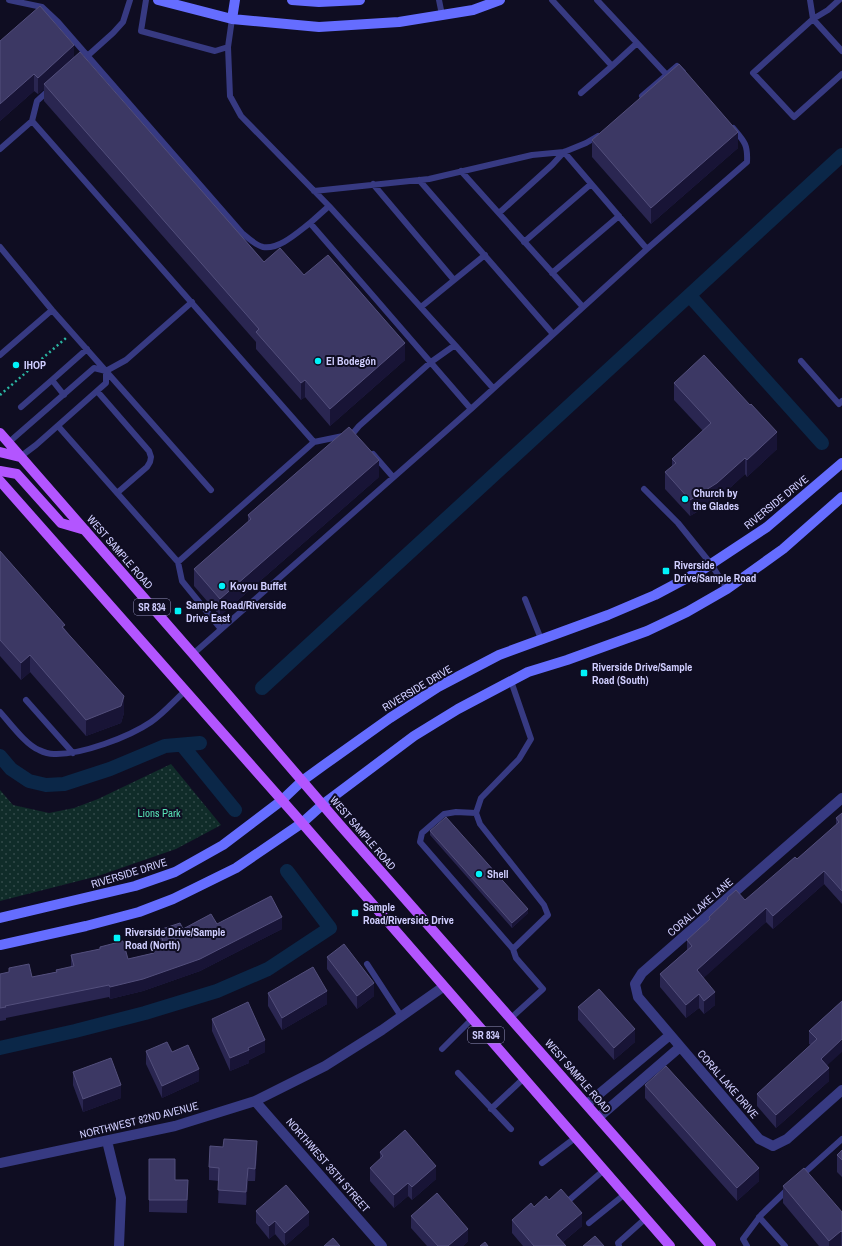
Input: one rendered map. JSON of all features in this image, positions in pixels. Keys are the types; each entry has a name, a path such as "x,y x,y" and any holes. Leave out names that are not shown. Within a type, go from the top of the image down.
{"main road":[{"name":"WEST SAMPLE ROAD","path":"0,434 193,654 322,805 711,1246"},
{"path":"0,452 20,457"},
{"path":"0,471 17,474 61,523 85,530"},
{"name":"SR 834","path":"0,481 282,801 670,1246"}],"street":[{"path":"158,0 232,19 319,27 398,22 473,10 500,0"},
{"path":"232,19 235,0"},
{"path":"292,0 319,2 360,0"},
{"name":"RIVERSIDE DRIVE","path":"0,918 134,886 175,872 223,845 282,801 302,781 390,718 438,687 499,655 608,615 655,595 702,570 767,527 842,463"},
{"path":"0,945 140,912 173,899 236,868 302,824 322,805 414,736 458,709 528,672 567,660 647,631 687,612 727,589 783,548 842,497"},
{"name":"CORAL LAKE LANE","path":"680,1047 638,996 635,984 642,973 842,798"},
{"name":"NORTHWEST 82ND AVENUE","path":"0,1163 175,1126 255,1101 325,1066 382,1030 443,987"},
{"path":"587,1104 670,1035"},
{"path":"599,1118 680,1047"},
{"name":"CORAL LAKE DRIVE","path":"680,1047 759,1139 773,1146 787,1139 842,1090"},
{"name":"NORTHWEST 35TH STREET","path":"255,1101 382,1246"},
{"path":"107,1141 121,1198 119,1246"}],"lane":[{"path":"10,0 42,7 58,22 242,233 251,241 263,247 272,246 286,241 329,206"},
{"path":"81,61 113,33 123,22 130,0"},
{"path":"146,0 141,31 215,51 228,47"},
{"path":"439,0 442,15"},
{"path":"552,0 612,66"},
{"path":"597,0 666,74"},
{"path":"810,0 813,19 842,51"},
{"path":"839,0 828,10 813,19 753,73 794,117 842,74"},
{"path":"232,19 228,47 230,96 241,116 329,206 493,388"},
{"path":"581,93 637,43"},
{"path":"637,101 666,74 677,66 687,77"},
{"path":"0,149 32,121 37,101 53,86"},
{"path":"32,121 314,442"},
{"path":"193,654 471,409 647,249 747,162 747,150 743,140 728,123"},
{"path":"314,191 419,180 532,155 564,152 586,143 602,133"},
{"path":"564,152 647,249"},
{"path":"498,213 547,170 564,152"},
{"path":"461,171 583,307"},
{"path":"419,180 553,334"},
{"path":"373,184 454,280"},
{"path":"524,242 591,184"},
{"path":"552,273 619,216"},
{"path":"310,223 471,409"},
{"path":"0,247 52,310 211,490"},
{"path":"421,307 484,255"},
{"path":"8,443 94,368 106,371 126,360 192,302"},
{"path":"0,355 52,310"},
{"path":"178,562 314,442 344,436 354,432 358,426 431,362 455,345"},
{"path":"21,407 87,349"},
{"path":"801,361 839,404 842,401"},
{"path":"20,457 58,426 106,383 106,371"},
{"path":"52,380 64,395"},
{"path":"97,391 149,451 151,458 147,467 117,493"},
{"path":"58,426 178,562 182,581 221,629"},
{"path":"354,432 359,438"},
{"path":"369,449 393,477"},
{"path":"644,489 678,523 711,564 727,589"},
{"path":"525,598 541,639"},
{"path":"511,681 531,739 519,759 481,798 476,813 480,824 544,906 548,915 513,949"},
{"path":"0,712 23,738 37,750 52,754 73,753 115,741 135,732 152,721 185,691"},
{"path":"26,700 73,753"},
{"path":"476,813 456,812 444,814 422,833 420,842 513,949 516,958 543,989 511,1018"},
{"path":"367,964 401,1016"},
{"path":"442,1049 472,1019"},
{"path":"458,1073 511,1129"},
{"path":"491,1109 524,1078"},
{"path":"542,1163 575,1138"},
{"path":"800,1177 842,1139"},
{"path":"568,1201 604,1170"},
{"path":"747,1246 743,1239 759,1217 794,1183"},
{"path":"590,1223 625,1194"},
{"path":"759,1217 785,1246"},
{"path":"619,1246 618,1243 646,1218"}],"path":[{"path":"0,395 72,332"}],"green space":[{"name":"Lions Park","path":"171,764 221,825 176,849 98,876 0,901 0,790 13,805 49,813 74,808 98,799"}],"building":[{"path":"40,6 74,45 38,78 34,74 0,104 0,41"},
{"path":"80,52 264,262 280,248 304,275 328,255 405,343 330,409 305,380 301,383 256,332 259,329 44,84"},
{"path":"679,64 738,132 651,208 592,140"},
{"path":"704,355 777,432 747,460 745,458 717,483 690,500 665,472 676,463 672,459 711,423 674,383"},
{"path":"349,427 379,460 220,599 194,569 251,519 248,515"},
{"path":"0,551 65,625 62,627 124,696 121,706 86,720 30,655 21,663 0,640"},
{"path":"842,813 842,891 824,871 773,916 766,908 697,970 715,992 704,1001 699,994 686,1005 660,974 692,946 687,940 710,919 709,917 736,890 745,900 795,857 797,859 839,822 836,818"},
{"name":"Shell","path":"446,817 528,909 512,923 430,831"},
{"path":"271,896 282,917 200,959 143,979 110,987 109,985 0,1008 0,974 9,972 9,968 29,964 32,977 57,972 56,970 74,966 71,955 100,949 100,947 123,941 128,959 154,953 153,951 165,947 159,930 180,923 183,929 211,914 217,924"},
{"path":"344,944 374,983 357,996 327,957"},
{"path":"313,967 327,991 282,1018 268,993"},
{"path":"599,989 635,1029 614,1048 578,1007"},
{"path":"842,1001 842,1039 821,1059 829,1068 776,1115 757,1094 817,1039 809,1031"},
{"path":"248,1002 265,1040 248,1048 249,1050 230,1058 212,1019"},
{"path":"167,1042 172,1052 188,1045 199,1069 162,1086 146,1051"},
{"path":"111,1058 121,1085 83,1099 73,1072"},
{"path":"666,1066 759,1168 737,1188 645,1085"},
{"path":"405,1130 436,1166 412,1187 408,1183 394,1195 370,1168 383,1156 380,1152"},
{"path":"224,1139 257,1141 255,1169 248,1168 246,1192 218,1190 219,1168 209,1167 210,1146 223,1147"},
{"path":"842,1150 842,1160 837,1155"},
{"path":"149,1159 175,1159 175,1180 188,1180 187,1200 149,1200"},
{"path":"804,1168 842,1212 842,1232 841,1231 829,1241 783,1186"},
{"path":"286,1185 309,1212 285,1233 275,1221 269,1226 256,1211"},
{"path":"561,1189 582,1213 556,1235 566,1246 534,1246 512,1220 531,1203 534,1207 546,1196 549,1200"},
{"path":"437,1193 468,1229 448,1246 438,1246 411,1216"},
{"path":"595,1236 604,1246 583,1246"},
{"path":"333,1238 340,1246 324,1246"},
{"path":"485,1242 488,1246 480,1246"}],"waterway":[{"path":"262,688 842,155"},
{"path":"690,296 822,443"},
{"path":"0,756 11,769 29,781 46,785 64,784 110,769 165,746 200,743"},
{"path":"182,745 235,810"},
{"path":"0,1048 145,1013 217,991 268,969 330,928 287,871"}],"place":[{"name":"El Bodegón","path":"318,361"},
{"name":"IHOP","path":"16,365"},
{"name":"Church by the Glades","path":"685,499"},
{"name":"Riverside Drive/Sample Road","path":"666,571"},
{"name":"Koyou Buffet","path":"222,586"},
{"name":"Sample Road/Riverside Drive East","path":"178,611"},
{"name":"Riverside Drive/Sample Road (South)","path":"584,673"},
{"name":"Shell","path":"479,874"},
{"name":"Sample Road/Riverside Drive","path":"355,913"},
{"name":"Riverside Drive/Sample Road (North)","path":"117,938"}]}
